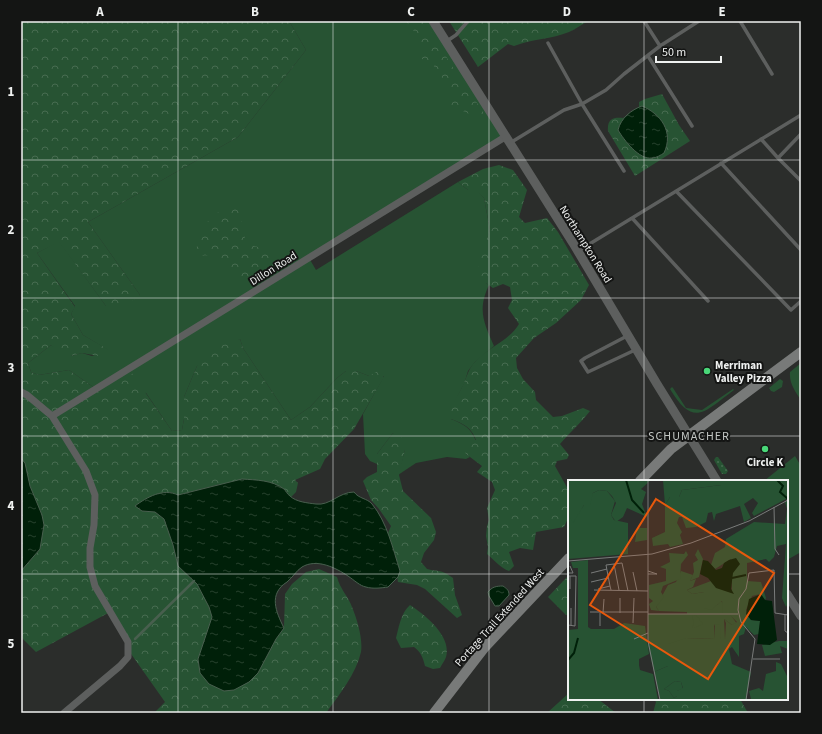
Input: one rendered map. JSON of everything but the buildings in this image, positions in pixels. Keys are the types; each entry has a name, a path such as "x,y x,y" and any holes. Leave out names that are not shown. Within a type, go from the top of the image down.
{"main road":[{"path":"641,480 671,448 801,352"},
{"name":"Portage Trail Extended West","path":"434,713 485,647 568,559"}],"street":[{"name":"Northampton Road","path":"433,21 578,251 716,480"},
{"name":"Dillon Road","path":"52,416 507,140"},
{"path":"21,392 52,416 86,472 95,495 94,525 90,548 90,567 96,586 128,642 128,657 120,666 64,713"},
{"path":"788,596 801,616"}],"lane":[{"path":"446,41 456,35 468,21"},
{"path":"644,21 660,46"},
{"path":"507,140 564,110 582,104 606,90 660,46 699,21"},
{"path":"740,21 772,74"},
{"path":"548,43 582,104 624,171"},
{"path":"648,56 692,126"},
{"path":"578,251 801,115"},
{"path":"778,158 801,134"},
{"path":"761,138 801,181"},
{"path":"721,163 801,250"},
{"path":"676,190 791,310 801,301"},
{"path":"632,218 708,301"},
{"path":"628,336 585,358 581,361 582,364 588,372 636,349"}],"green space":[{"path":"21,21 289,21 306,50 238,137 88,222 140,295 137,298 119,307 106,306 59,242 37,253 75,307 71,314 83,335 109,350 104,357 82,353 64,356 51,345 28,363 31,372 39,375 69,370 96,389 129,369 172,431 182,430 184,419 184,397 197,366 204,354 209,350 240,339 243,348 291,420 310,407 337,378 346,371 356,371 369,376 378,371 384,377 354,429 325,459 320,469 295,480 298,483 296,492 291,497 284,489 220,484 178,495 170,492 142,511 155,512 164,519 173,545 178,566 197,584 209,607 212,617 209,626 249,682 258,673 276,639 284,628 285,594 292,584 306,572 319,569 337,577 356,617 360,635 361,652 359,660 351,676 326,713 154,713 165,702 129,651 110,612 36,652 21,637 21,571 40,549 42,515 30,486 25,463 21,458"},
{"path":"289,21 433,21 505,137 309,258 316,270 458,182 468,190 476,189 484,198 490,230 486,243 486,283 489,285 483,302 483,316 494,346 475,362 468,371 464,384 455,401 451,419 460,423 472,432 476,441 466,454 470,457 466,459 447,457 416,463 398,475 405,450 393,433 377,454 377,464 370,461 365,454 363,414 384,376 369,376 356,371 346,371 337,378 310,407 291,420 243,348 240,339 197,366 184,397 184,419 182,430 172,431 146,393 96,389 69,370 39,375 31,372 28,363 51,345 71,356 82,353 92,356 108,350 83,335 71,314 75,306 37,253 59,241 106,306 140,295 88,222 238,137 306,50"},
{"path":"405,21 424,21 465,87 483,111 484,118 479,119 463,111 452,109 449,100 452,92 431,62 422,59 423,48 411,26"},
{"path":"449,21 589,21 572,31 549,38 514,46 508,44 478,67"},
{"path":"662,94 679,125 690,141 635,176 608,131 608,127 611,120 623,118 639,107 639,102"},
{"path":"499,165 513,170 527,190 519,217 525,223 547,218 558,232 589,285 581,300 556,323 534,338 516,358 517,368 523,379 535,392 536,400 553,417 562,416 583,408 590,411 560,444 569,455 567,459 557,461 555,466 568,489 568,518 564,527 536,532 533,550 520,548 509,552 514,566 509,571 500,566 487,554 488,547 486,536 489,520 487,508 495,490 492,482 477,472 482,466 466,454 460,443 465,439 476,440 472,432 466,426 451,419 453,404 474,363 510,335 519,324 508,308 512,300 510,287 503,284 493,288 486,283 478,272 480,257 490,230 484,198 476,190 468,190 458,182 483,169"},
{"path":"238,204 245,238 252,245 264,249 275,263 276,269 260,283 235,276 212,255 196,256 195,251 208,221 215,214"},
{"path":"801,363 801,400 790,380 790,372"},
{"path":"780,379 783,381 782,387 774,392 771,391 769,388"},
{"path":"672,387 686,408 702,410 733,389 734,390 707,409 700,412 693,412 686,409 678,401 670,389"},
{"path":"393,433 404,439 405,450 399,475 403,491 431,518 436,532 434,540 424,553 421,562 427,569 443,572 453,578 455,595 462,615 457,618 425,589 417,585 398,582 397,577 400,571 388,533 391,526 371,500 363,481 367,477 377,472 377,454"},
{"path":"795,456 801,466 801,552 788,559 788,480 765,480"},
{"path":"718,457 728,471 726,474 722,474 714,460"},
{"path":"568,576 568,615 566,615 548,597"},
{"path":"410,605 430,620 445,641 447,649 446,657 440,668 433,669 425,666 421,655 414,647 401,648 396,638 402,616"},
{"path":"568,694 568,700 599,700 616,713 547,713"},
{"path":"655,700 741,700 748,713 653,713 656,702"}],"water":[{"path":"642,106 649,109 660,119 666,131 667,145 664,153 655,158 647,158 637,153 628,144 618,130 621,122 627,115"},
{"path":"21,458 25,463 30,486 42,515 44,525 40,549 21,571"},
{"path":"242,479 264,481 274,484 284,489 295,500 316,504 326,503 344,494 354,492 358,496 370,502 382,519 400,571 398,577 388,587 368,588 326,565 314,563 302,567 277,592 275,604 276,610 284,628 276,639 258,673 249,682 234,690 224,691 209,684 200,673 198,659 212,617 209,607 197,584 178,566 173,545 164,519 155,512 142,511 135,506 155,494 167,492 178,495"},
{"path":"503,586 508,590 509,595 499,606 495,606 488,592 494,587"}],"waterway":[{"path":"135,639 194,581"}],"place":[{"name":"Merriman Valley Pizza","path":"707,371"},
{"name":"Circle K","path":"765,449"}],"district":[{"name":"SCHUMACHER","path":"689,436"}]}
